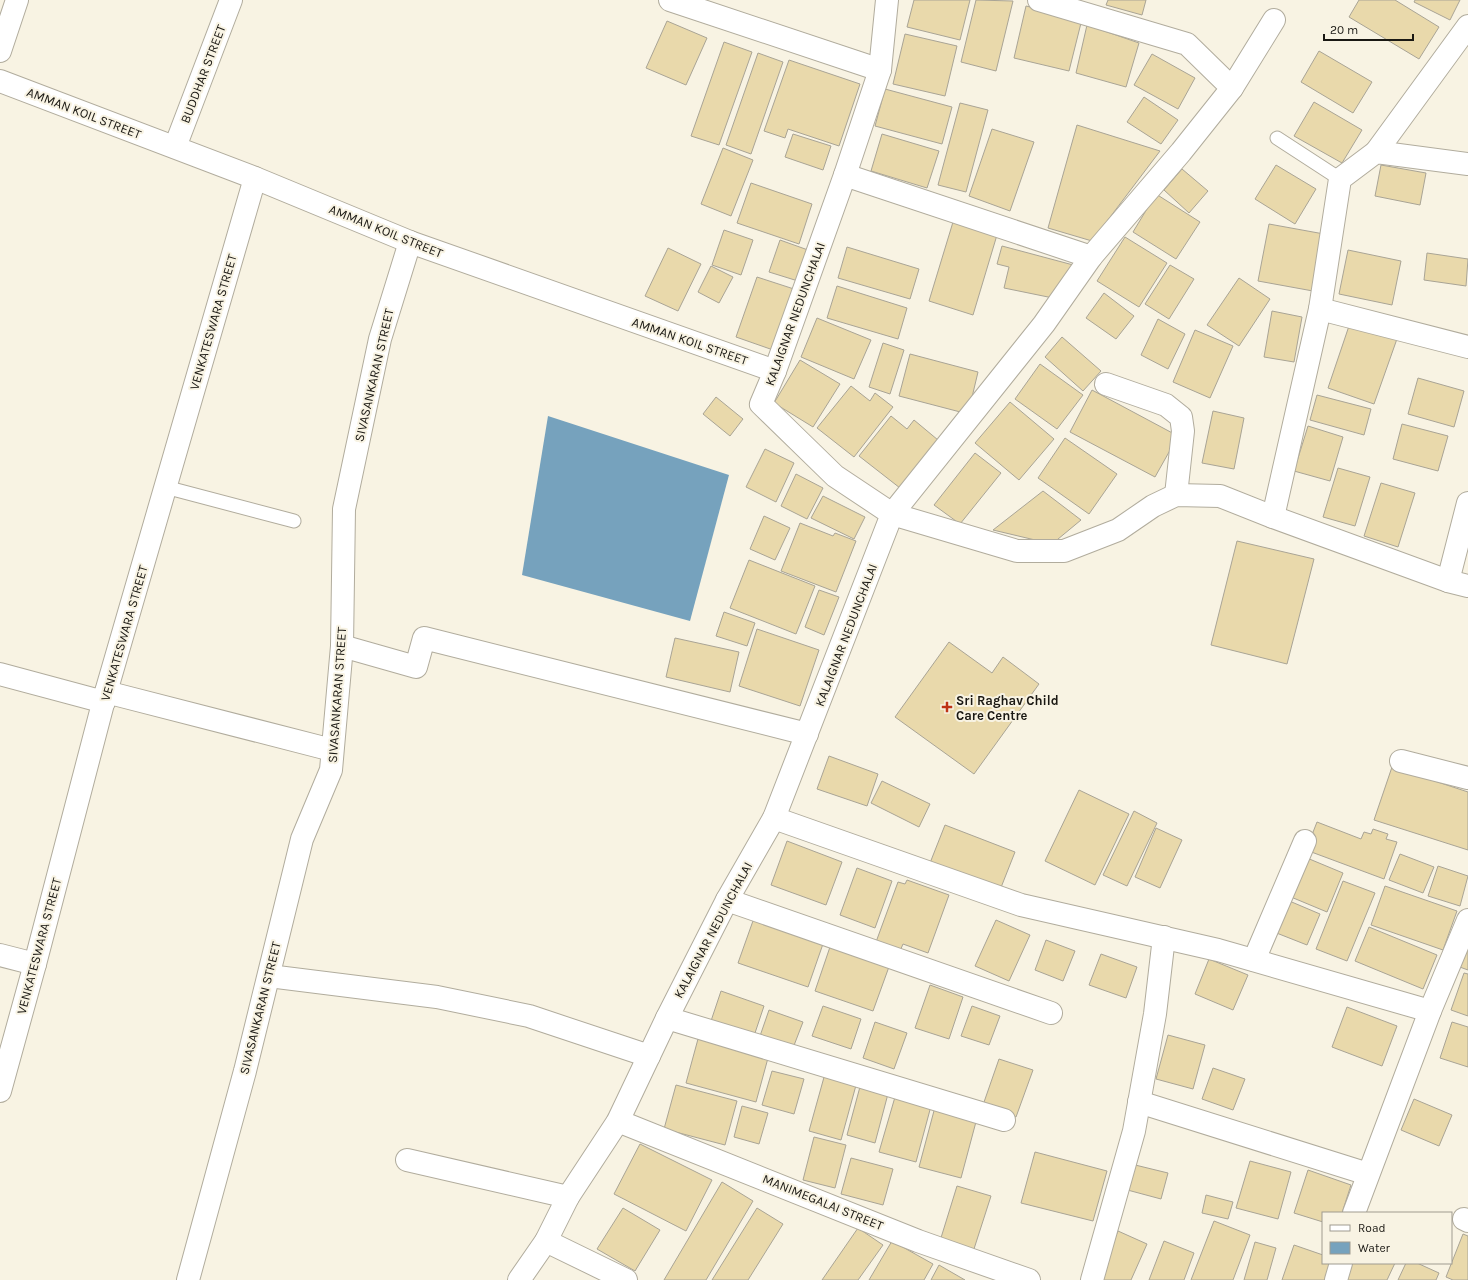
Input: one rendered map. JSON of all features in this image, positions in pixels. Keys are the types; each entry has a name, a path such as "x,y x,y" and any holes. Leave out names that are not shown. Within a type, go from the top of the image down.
{"street":[{"path":"0,51 17,0"},
{"name":"BUDDHAR STREET","path":"175,147 231,0"},
{"path":"670,0 880,70"},
{"name":"KALAIGNAR NEDUNCHALAI","path":"519,1280 546,1241 568,1197 618,1120 667,1018 727,900 774,818 808,734 892,514 835,476 761,404 775,372 845,175 880,70 887,0"},
{"path":"1039,0 1187,44 1232,88"},
{"path":"1274,20 1232,88 1181,152 1091,257 1044,324 892,514 1017,551 1064,551 1118,530 1153,506 1176,495 1220,496 1273,517 1458,583 1468,503"},
{"path":"1273,517 1320,309 1340,178 1376,152 1468,26"},
{"name":"AMMAN KOIL STREET","path":"0,81 255,178 410,242 775,372"},
{"path":"1376,152 1468,164"},
{"path":"845,175 1091,257"},
{"name":"VENKATESWARA STREET","path":"0,1091 3,1064 35,964 105,697 255,178"},
{"name":"SIVASANKARAN STREET","path":"188,1280 245,1071 302,838 331,770 342,646 344,508 380,339 410,242"},
{"path":"1320,309 1468,347"},
{"path":"1106,384 1166,405 1181,417 1183,431 1176,495"},
{"path":"342,646 416,667 424,638 808,734"},
{"path":"0,674 332,750"},
{"path":"1402,761 1468,778"},
{"path":"774,818 1022,905 1254,960 1430,1011"},
{"path":"1254,960 1305,842"},
{"path":"727,900 1051,1013"},
{"path":"1354,1212 1430,1011 1468,920"},
{"path":"1092,1280 1134,1131 1155,1014 1164,938"},
{"path":"0,955 35,964"},
{"path":"269,976 437,997 529,1016 649,1056"},
{"path":"667,1018 1004,1120"},
{"path":"1139,1102 1368,1174"},
{"name":"MANIMEGALAI STREET","path":"618,1120 918,1241 1030,1280"},
{"path":"407,1160 568,1197"},
{"path":"546,1241 626,1280"},
{"path":"1336,1280 1341,1264"}],"lane":[{"path":"1277,138 1340,178"},
{"path":"165,487 294,521"}],"water":[{"path":"548,416 729,475 690,621 522,575"}],"building":[{"path":"914,0 970,0 960,40 907,27"},
{"path":"976,0 1013,1 996,71 961,62"},
{"path":"1108,0 1146,0 1142,15 1106,5"},
{"path":"1359,0 1395,0 1439,27 1419,59 1349,17"},
{"path":"1415,0 1460,0 1450,20 1414,2"},
{"path":"1026,6 1082,19 1069,71 1014,58"},
{"path":"667,21 707,38 686,85 646,68"},
{"path":"1087,25 1139,43 1126,87 1076,73"},
{"path":"905,34 957,46 945,96 893,84"},
{"path":"724,42 752,52 719,145 691,136"},
{"path":"1319,51 1372,82 1353,113 1301,82"},
{"path":"758,53 783,62 751,154 726,145"},
{"path":"1152,54 1195,78 1178,109 1134,85"},
{"path":"789,60 860,84 839,146 788,129 785,138 764,131"},
{"path":"885,89 952,107 942,144 875,126"},
{"path":"1144,97 1178,120 1161,144 1127,122"},
{"path":"1314,102 1362,130 1342,163 1294,136"},
{"path":"960,103 988,110 966,192 938,185"},
{"path":"1077,125 1160,151 1092,241 1048,228"},
{"path":"992,129 1034,142 1010,211 969,196"},
{"path":"793,134 831,146 823,170 785,157"},
{"path":"882,134 939,151 927,188 871,171"},
{"path":"723,148 753,160 731,216 701,204"},
{"path":"1276,165 1316,189 1295,224 1255,199"},
{"path":"1381,165 1426,173 1420,205 1375,196"},
{"path":"1182,169 1208,191 1189,213 1164,190"},
{"path":"751,183 812,204 799,244 737,223"},
{"path":"1156,194 1200,222 1176,259 1133,232"},
{"path":"953,222 997,235 973,315 929,301"},
{"path":"1269,224 1324,234 1313,291 1258,281"},
{"path":"724,230 753,240 741,275 712,265"},
{"path":"1125,237 1167,263 1139,307 1097,281"},
{"path":"780,240 808,250 798,281 769,272"},
{"path":"1002,246 1077,266 1053,298 1004,288 1009,267 997,264"},
{"path":"847,247 919,269 910,299 838,278"},
{"path":"668,248 701,264 678,311 645,296"},
{"path":"1348,250 1401,261 1392,305 1339,294"},
{"path":"1427,253 1468,259 1466,286 1424,280"},
{"path":"1170,265 1194,279 1169,319 1145,304"},
{"path":"711,266 733,277 719,303 698,292"},
{"path":"757,277 797,290 776,351 736,337"},
{"path":"1239,278 1270,299 1239,346 1207,325"},
{"path":"837,286 907,308 898,339 827,318"},
{"path":"1104,293 1134,316 1116,339 1086,318"},
{"path":"1272,311 1302,317 1294,362 1264,357"},
{"path":"817,318 871,340 854,379 801,357"},
{"path":"1158,319 1185,334 1168,369 1141,355"},
{"path":"1351,320 1398,336 1374,404 1328,388"},
{"path":"1195,330 1233,346 1210,398 1173,382"},
{"path":"1062,337 1101,371 1083,391 1045,357"},
{"path":"883,343 904,350 890,394 869,387"},
{"path":"910,354 978,372 968,414 899,396"},
{"path":"800,360 840,384 813,427 774,403"},
{"path":"1040,364 1083,395 1057,429 1015,399"},
{"path":"1418,378 1464,391 1454,427 1408,414"},
{"path":"851,386 870,401 875,393 893,407 854,457 817,428"},
{"path":"1092,390 1178,436 1155,477 1070,432"},
{"path":"1317,395 1371,409 1364,435 1310,420"},
{"path":"716,397 743,419 730,436 703,414"},
{"path":"1010,402 1054,439 1019,480 975,443"},
{"path":"1213,411 1244,418 1234,469 1202,463"},
{"path":"891,416 907,429 914,420 938,440 900,488 859,456"},
{"path":"1402,424 1448,436 1438,471 1393,459"},
{"path":"1308,426 1343,437 1330,481 1294,471"},
{"path":"1065,438 1117,474 1089,514 1038,478"},
{"path":"765,449 794,463 776,502 746,487"},
{"path":"975,453 1001,473 960,524 934,505"},
{"path":"1338,468 1370,477 1355,526 1323,517"},
{"path":"796,474 823,488 807,519 781,506"},
{"path":"1381,483 1415,493 1398,547 1364,536"},
{"path":"1043,491 1081,520 1052,544 993,530"},
{"path":"823,496 865,517 854,539 811,518"},
{"path":"764,516 790,528 775,560 750,549"},
{"path":"800,523 833,536 835,533 856,541 836,592 781,571"},
{"path":"1237,541 1314,559 1287,664 1211,645"},
{"path":"749,560 815,586 796,634 730,608"},
{"path":"819,590 839,597 824,635 805,627"},
{"path":"724,612 755,623 747,646 716,636"},
{"path":"757,629 819,650 800,706 739,686"},
{"path":"675,638 739,652 730,692 666,677"},
{"path":"949,642 992,673 1003,657 1039,684 974,774 895,717"},
{"path":"829,756 878,774 867,806 817,789"},
{"path":"1392,767 1468,792 1468,850 1374,820"},
{"path":"882,781 930,804 919,827 871,803"},
{"path":"1079,790 1129,814 1095,885 1045,861"},
{"path":"1134,811 1157,823 1127,886 1103,875"},
{"path":"1317,822 1361,839 1364,832 1371,834 1373,829 1388,834 1386,839 1397,842 1384,879 1306,850"},
{"path":"945,825 1015,852 1000,890 930,863"},
{"path":"1156,828 1182,840 1160,888 1135,877"},
{"path":"787,841 842,862 826,905 771,885"},
{"path":"1400,854 1434,867 1423,893 1389,880"},
{"path":"1307,858 1343,873 1327,912 1291,897"},
{"path":"1438,866 1468,876 1460,906 1428,896"},
{"path":"857,868 892,881 875,928 840,915"},
{"path":"907,880 949,895 928,953 903,944 900,951 876,942 898,882 905,884"},
{"path":"1343,881 1375,893 1347,961 1316,949"},
{"path":"1385,886 1457,911 1443,950 1371,925"},
{"path":"1287,900 1320,914 1307,945 1274,932"},
{"path":"754,918 824,941 808,987 738,963"},
{"path":"996,920 1030,935 1009,981 975,966"},
{"path":"1369,927 1437,955 1423,989 1355,961"},
{"path":"1468,934 1468,970 1457,966"},
{"path":"1046,940 1075,951 1063,981 1035,970"},
{"path":"831,944 890,964 873,1011 815,991"},
{"path":"1101,954 1137,967 1126,998 1089,985"},
{"path":"1209,959 1248,975 1233,1010 1195,994"},
{"path":"1464,973 1468,974 1468,1016 1451,1010"},
{"path":"930,985 963,997 949,1039 915,1028"},
{"path":"721,991 764,1006 753,1039 710,1024"},
{"path":"823,1006 861,1019 851,1049 812,1036"},
{"path":"972,1006 1000,1016 989,1045 961,1036"},
{"path":"1347,1007 1397,1026 1382,1066 1332,1047"},
{"path":"769,1010 803,1022 793,1048 760,1036"},
{"path":"875,1022 907,1033 894,1069 863,1058"},
{"path":"1452,1022 1468,1027 1468,1067 1440,1058"},
{"path":"1168,1035 1205,1045 1193,1089 1156,1079"},
{"path":"698,1039 768,1058 756,1102 686,1083"},
{"path":"999,1059 1033,1070 1016,1117 983,1105"},
{"path":"1213,1068 1245,1079 1233,1110 1202,1099"},
{"path":"826,1070 858,1078 841,1140 809,1131"},
{"path":"772,1071 804,1079 794,1114 762,1105"},
{"path":"861,1083 889,1090 875,1143 847,1135"},
{"path":"676,1085 737,1101 725,1145 664,1129"},
{"path":"895,1097 931,1106 916,1162 879,1152"},
{"path":"1414,1099 1452,1115 1439,1146 1401,1130"},
{"path":"742,1106 768,1113 759,1144 734,1137"},
{"path":"935,1107 977,1118 961,1178 919,1167"},
{"path":"814,1137 846,1145 835,1188 803,1180"},
{"path":"640,1144 712,1180 686,1231 614,1194"},
{"path":"1035,1152 1107,1171 1093,1221 1021,1203"},
{"path":"851,1158 893,1169 883,1205 841,1194"},
{"path":"1250,1161 1291,1172 1278,1219 1236,1208"},
{"path":"1127,1163 1168,1173 1161,1199 1120,1188"},
{"path":"1308,1170 1351,1185 1342,1212 1322,1212 1322,1222 1294,1213"},
{"path":"722,1182 753,1201 706,1280 664,1280"},
{"path":"957,1186 991,1196 973,1252 940,1241"},
{"path":"1206,1195 1233,1202 1228,1219 1202,1213"},
{"path":"623,1208 660,1230 635,1271 597,1249"},
{"path":"757,1208 783,1224 748,1280 712,1280"},
{"path":"1214,1221 1250,1235 1233,1280 1191,1280"},
{"path":"858,1228 883,1245 858,1280 822,1280"},
{"path":"1118,1231 1147,1244 1131,1280 1097,1280"},
{"path":"1463,1234 1468,1236 1468,1280 1453,1280 1446,1277"},
{"path":"892,1241 933,1264 924,1280 869,1280"},
{"path":"1164,1241 1194,1253 1184,1280 1149,1280"},
{"path":"1255,1242 1276,1248 1267,1280 1244,1280"},
{"path":"1294,1245 1322,1255 1322,1264 1330,1264 1325,1280 1282,1280"},
{"path":"1349,1264 1395,1264 1387,1280 1345,1280"},
{"path":"1406,1264 1419,1264 1439,1273 1436,1280 1398,1280"},
{"path":"939,1265 965,1280 931,1280"}],"place":[{"name":"Sri Raghav Child Care Centre","path":"947,707"}]}
